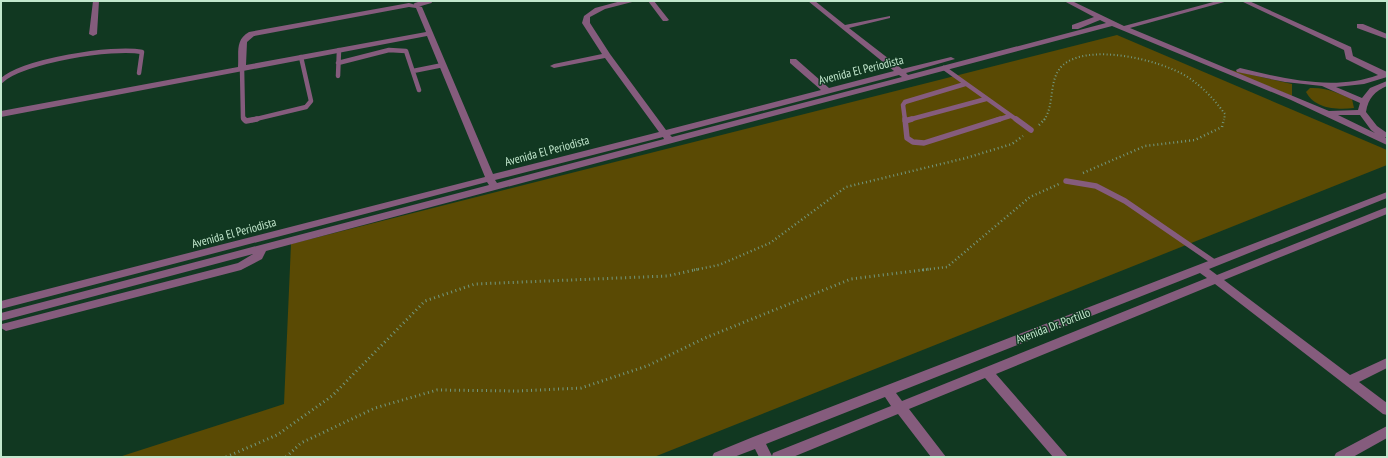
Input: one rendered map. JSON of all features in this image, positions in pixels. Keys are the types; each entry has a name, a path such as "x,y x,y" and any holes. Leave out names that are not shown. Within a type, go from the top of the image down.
{"street":[{"path":"93,34 96,1"},
{"path":"633,1 602,7 587,16 586,23 607,55 668,137"},
{"path":"651,1 665,20"},
{"path":"811,1 904,75"},
{"path":"1067,1 1112,24 1324,112 1387,142"},
{"path":"1123,28 1224,1"},
{"path":"1244,1 1348,49 1349,57 1386,77"},
{"path":"242,68 243,42 245,38 252,34 409,5 419,7 492,183"},
{"path":"844,27 888,17"},
{"name":"Avenida El Periodista","path":"668,137 827,91 904,75 1081,26 1099,18"},
{"path":"3,322 241,266 258,256 263,248 492,183 904,75 944,68 1112,24"},
{"path":"1360,26 1387,37"},
{"path":"1,114 430,33"},
{"path":"554,66 607,55"},
{"path":"1200,60 1273,78 1310,82 1364,82 1386,77"},
{"path":"793,61 827,91"},
{"path":"1386,77 1375,87 1363,102 1362,112 1374,128 1387,138"},
{"path":"1302,103 1297,94 1299,86 1310,82 1346,93 1363,102"},
{"path":"1324,112 1362,112"},
{"name":"Avenida El Periodista","path":"1,305 492,183"},
{"name":"Avenida Dr. Portillo","path":"728,455 758,441 1387,195"},
{"name":"Avenida Dr. Portillo","path":"778,457 1387,210"},
{"path":"1201,268 1387,410"},
{"path":"1349,381 1387,363"},
{"path":"987,372 1061,457"},
{"path":"887,391 940,457"},
{"path":"1341,457 1387,432"},
{"path":"758,441 766,457"}],"lane":[{"path":"416,6 430,1"},
{"path":"1,81 3,76 34,63 133,50 142,52 139,73"},
{"path":"338,76 339,50"},
{"path":"338,63 390,50 404,50 406,51 418,90"},
{"path":"242,68 243,118 246,121 306,107 311,101 301,57"},
{"path":"413,71 443,65"},
{"path":"944,68 1031,130"},
{"path":"965,84 905,102 903,104 907,138 913,142 924,143 1010,116"},
{"path":"905,121 986,99"},
{"path":"1066,181 1096,186 1125,201 1214,262"}],"path":[{"path":"226,457 277,435 332,396 425,301 475,284 667,276 719,265 770,244 846,187 966,158 1012,144 1042,122 1052,107 1056,75 1063,66 1080,57 1102,55 1157,63 1192,80 1216,101 1225,114 1222,127 1195,140 1145,146 1030,197 947,267 851,279 705,338 647,366 581,388 518,391 437,390 423,394 375,408 301,443 286,457"}],"shaded area":[{"path":"1117,35 1387,150 1387,165 654,457 119,457 284,404 291,244"},
{"path":"1226,69 1292,84 1292,96"},
{"path":"1310,88 1327,89 1352,99 1354,108 1341,109 1321,105 1310,98 1306,92"}]}
